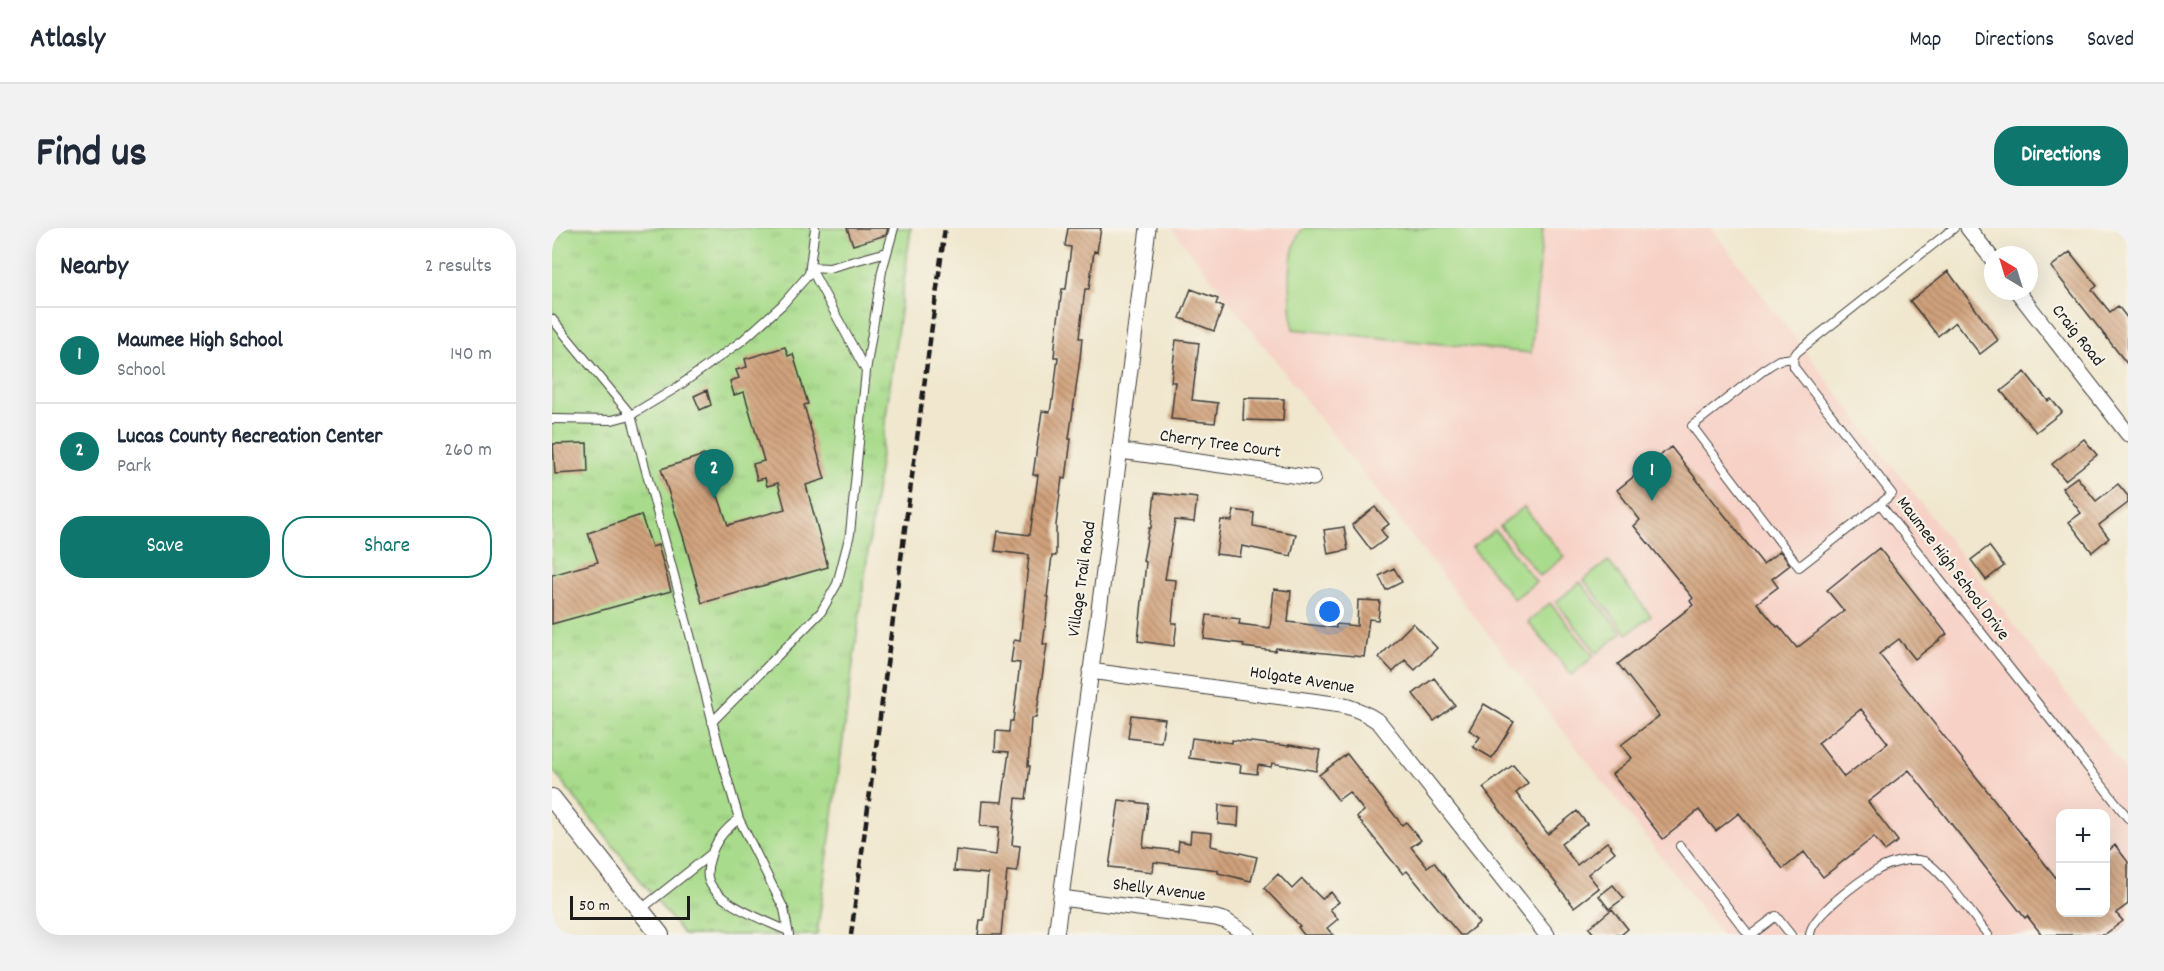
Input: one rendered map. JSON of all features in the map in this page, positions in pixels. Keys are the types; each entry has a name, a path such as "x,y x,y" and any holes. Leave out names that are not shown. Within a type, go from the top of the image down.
{"street":[{"name":"Village Trail Road","path":"1056,935 1121,451 1148,228"},
{"path":"1970,229 1984,248"},
{"name":"Craig Road","path":"2024,300 2128,434"},
{"name":"Cherry Tree Court","path":"1121,451 1313,478"},
{"name":"Holgate Avenue","path":"1090,672 1341,705 1357,708 1366,713 1379,722 1547,935"},
{"path":"552,798 660,935"},
{"name":"Shelly Avenue","path":"1061,898 1216,918 1240,929 1247,935"}],"lane":[{"path":"552,419 612,420 631,415 676,388 744,340 782,305 809,274 815,228"},
{"path":"712,722 820,612 837,584 850,534 867,371 882,271 894,228"},
{"path":"1880,504 1800,567 1692,426 1769,366 1779,360 1793,358 1797,352 1954,228"},
{"path":"810,267 829,268 887,252"},
{"path":"810,267 867,371"},
{"path":"552,319 631,415 739,819 784,909 789,933"},
{"name":"Maumee High School Drive","path":"1793,358 1794,367 1799,375 1892,494 1880,504 2128,818"},
{"path":"739,819 729,826 712,848 708,879 722,896 739,909 789,933"},
{"path":"1680,846 1750,935 1776,916 1791,935"},
{"path":"640,910 711,854"},
{"path":"1810,935 1810,929 1822,913 1880,868 1906,861 1924,861 1939,873 1988,935"}],"shaded area":[{"path":"1172,228 1711,228 2128,774 2128,935 1722,935"}],"green space":[{"path":"552,228 911,228 817,935 684,935 552,769"},
{"path":"1304,228 1543,228 1531,353 1293,329 1290,291 1291,261 1298,236"},
{"path":"1524,507 1564,557 1540,576 1500,526"},
{"path":"1495,530 1536,582 1514,599 1472,547"},
{"path":"1608,561 1651,616 1627,634 1584,580"},
{"path":"1580,582 1622,633 1597,653 1556,602"},
{"path":"1550,603 1594,656 1572,675 1528,622"}],"building":[{"path":"847,228 888,228 886,235 853,245"},
{"path":"1068,228 1101,228 1097,252 1094,251 1089,289 1085,289 1079,338 1082,338 1080,359 1069,439 1071,439 1066,479 1062,478 1056,525 1056,556 1052,556 1047,597 1049,597 1043,644 1047,644 1036,718 1031,718 1028,766 1030,766 1026,799 1016,798 1012,845 1020,846 1017,872 1007,871 1001,935 978,935 980,920 984,920 988,874 954,871 956,850 996,855 999,827 980,826 982,801 1002,802 1009,752 995,751 996,731 1009,732 1010,721 1013,721 1020,663 1011,662 1014,640 1020,641 1029,555 995,551 998,531 1030,535 1038,475 1033,475 1042,411 1050,412 1053,400 1058,357 1054,357 1056,336 1062,289 1066,289 1071,247 1065,246"},
{"path":"2070,252 2097,286 2092,290 2110,312 2118,306 2128,319 2128,365 2051,267"},
{"path":"1948,271 1998,340 1980,354 1955,322 1938,336 1910,301"},
{"path":"1191,289 1218,299 1216,304 1223,307 1214,331 1180,318"},
{"path":"1176,340 1199,343 1192,400 1218,403 1215,423 1171,419 1175,382 1171,382"},
{"path":"785,347 788,356 793,354 808,404 804,405 825,479 806,485 828,567 702,603 661,469 704,455 728,525 785,509 778,483 767,486 765,478 757,480 753,464 764,461 744,392 734,395 730,381 739,378 736,370 747,367 745,359"},
{"path":"2025,372 2048,401 2051,399 2062,412 2036,432 2001,391"},
{"path":"707,390 711,405 700,410 694,396"},
{"path":"1244,398 1284,399 1283,421 1243,420"},
{"path":"2084,439 2097,455 2065,480 2052,464"},
{"path":"587,443 588,472 555,474 553,444"},
{"path":"1671,447 1763,564 1780,551 1790,565 1772,579 1778,587 1757,603 1797,648 1844,611 1827,590 1879,548 1947,634 1915,659 1899,639 1879,654 2056,878 2056,917 2110,917 2110,849 2115,845 2128,862 2128,904 2116,913 2123,921 2104,935 2042,935 2027,916 2025,918 1909,770 1868,802 1898,841 1885,851 1874,837 1823,877 1804,852 1783,869 1739,813 1716,831 1699,810 1663,839 1612,774 1632,758 1621,745 1659,716 1618,664 1693,605 1690,601 1693,598 1634,526 1640,520 1617,490","holes":["1861,709 1888,743 1844,777 1818,743"]},
{"path":"2077,477 2096,501 2118,484 2128,496 2128,503 2099,525 2109,538 2092,552 2069,522 2081,513 2062,488"},
{"path":"1155,493 1197,498 1194,522 1175,520 1165,579 1176,580 1172,623 1177,623 1174,646 1138,641 1146,562 1143,561 1149,528 1151,528"},
{"path":"1375,507 1389,524 1381,530 1387,538 1371,550 1352,525"},
{"path":"1234,510 1254,513 1253,526 1296,534 1291,556 1242,546 1240,557 1216,554 1221,520 1232,521"},
{"path":"641,515 652,547 658,545 671,591 552,624 552,575 598,562 588,533"},
{"path":"1344,527 1348,550 1328,554 1324,530"},
{"path":"1989,546 2004,566 1986,580 1971,560"},
{"path":"1394,568 1402,582 1386,590 1379,576"},
{"path":"1274,589 1291,591 1288,622 1336,628 1336,624 1357,626 1358,600 1380,601 1378,620 1369,619 1364,657 1276,648 1275,651 1204,639 1207,615 1240,619 1239,624 1270,628"},
{"path":"1413,623 1437,648 1415,670 1405,660 1393,672 1379,657"},
{"path":"1434,678 1455,705 1434,721 1413,694"},
{"path":"1484,704 1514,722 1492,758 1473,747 1480,737 1469,730"},
{"path":"1131,715 1165,719 1161,742 1128,738"},
{"path":"1192,738 1232,743 1232,740 1289,745 1320,750 1316,771 1272,763 1271,767 1258,765 1257,774 1240,772 1241,765 1189,758"},
{"path":"1347,754 1402,825 1406,822 1421,840 1411,847 1427,867 1434,862 1479,923 1464,935 1460,935 1407,871 1403,874 1357,817 1364,811 1349,792 1338,800 1319,775"},
{"path":"1513,765 1528,783 1516,793 1548,834 1577,811 1587,824 1561,844 1577,865 1607,842 1615,852 1588,874 1599,888 1574,907 1483,788"},
{"path":"1119,800 1148,804 1143,847 1178,851 1179,841 1190,843 1191,831 1212,833 1211,846 1257,857 1251,881 1218,873 1218,870 1154,862 1153,872 1109,867"},
{"path":"1219,805 1239,807 1238,826 1218,824"},
{"path":"1278,874 1292,889 1302,879 1322,899 1331,892 1339,902 1330,909 1338,919 1327,928 1333,935 1304,935 1298,927 1300,926 1264,888"},
{"path":"1613,885 1624,898 1609,909 1599,896"},
{"path":"1612,909 1628,929 1621,935 1595,935 1589,928"}],"railway":[{"path":"851,935 945,228"}],"place":[{"name":"Lucas County Recreation Center","path":"714,499"},
{"name":"Maumee High School","path":"1652,501"}]}
